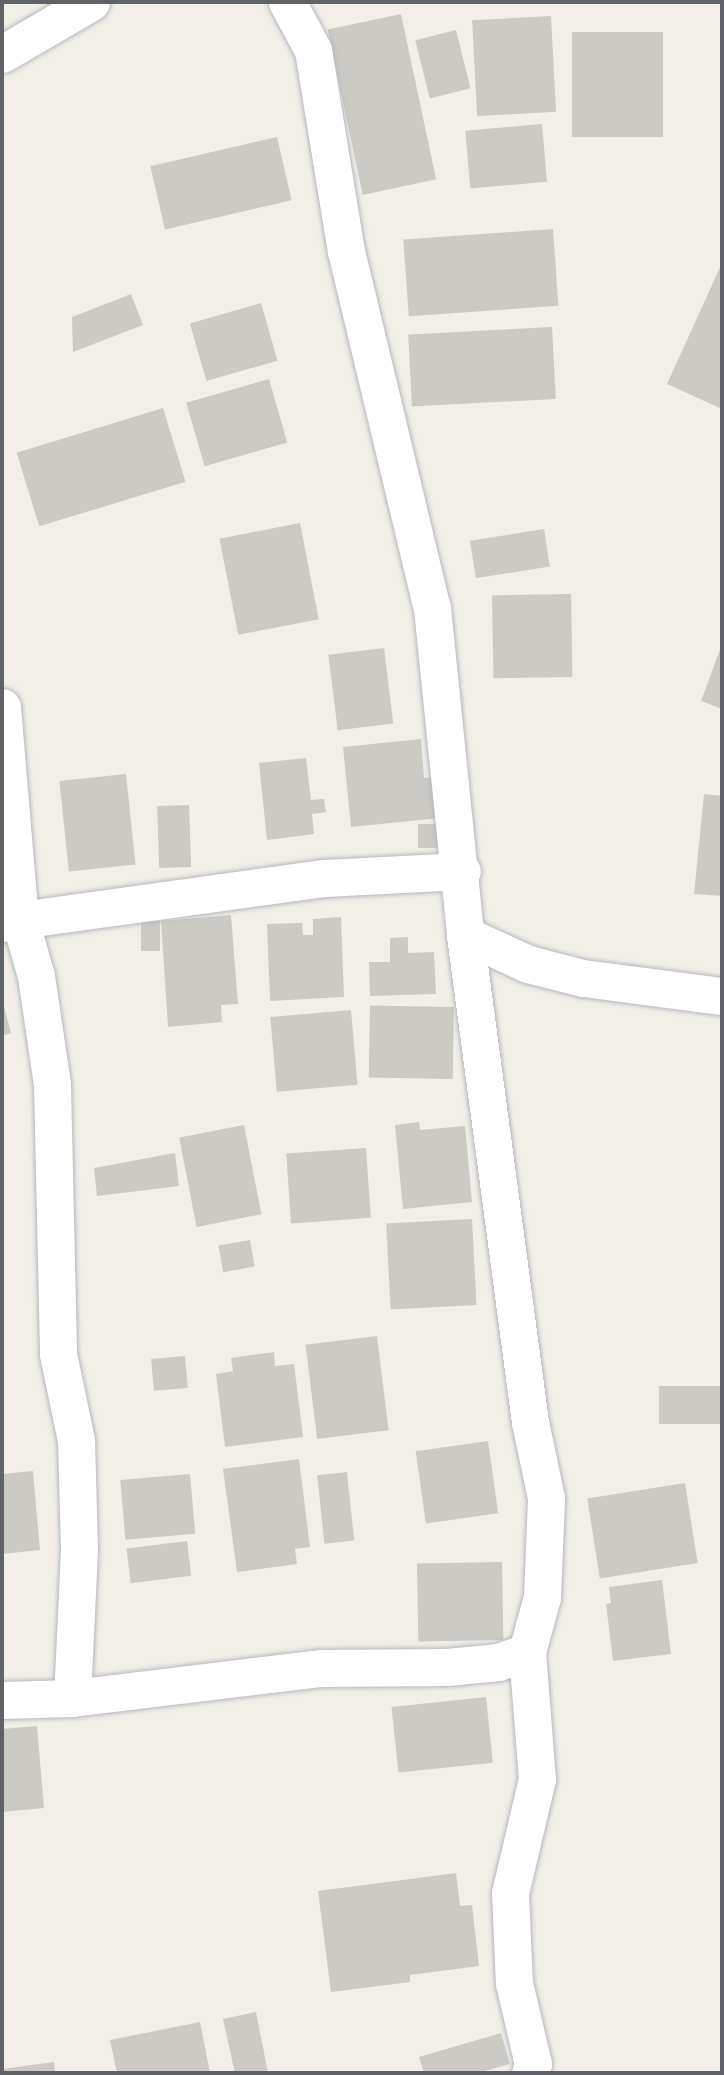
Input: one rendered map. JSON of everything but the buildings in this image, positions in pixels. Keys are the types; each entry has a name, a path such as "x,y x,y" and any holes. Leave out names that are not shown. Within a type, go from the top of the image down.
{"street":[{"path":"2,54 92,2"},
{"path":"288,2 313,50 346,251 432,608 462,871 465,935 530,1422 546,1498 542,1597 527,1652 537,1779 510,1893 514,1983 533,2064 530,2073"},
{"path":"2,707 11,921 36,976 52,1085 58,1354 76,1440 79,1550 72,1698"},
{"path":"11,921 324,878 462,871"},
{"path":"465,935 528,964 583,978 722,996"},
{"path":"2,1700 72,1698 321,1668 460,1666 498,1662 527,1652"}]}
